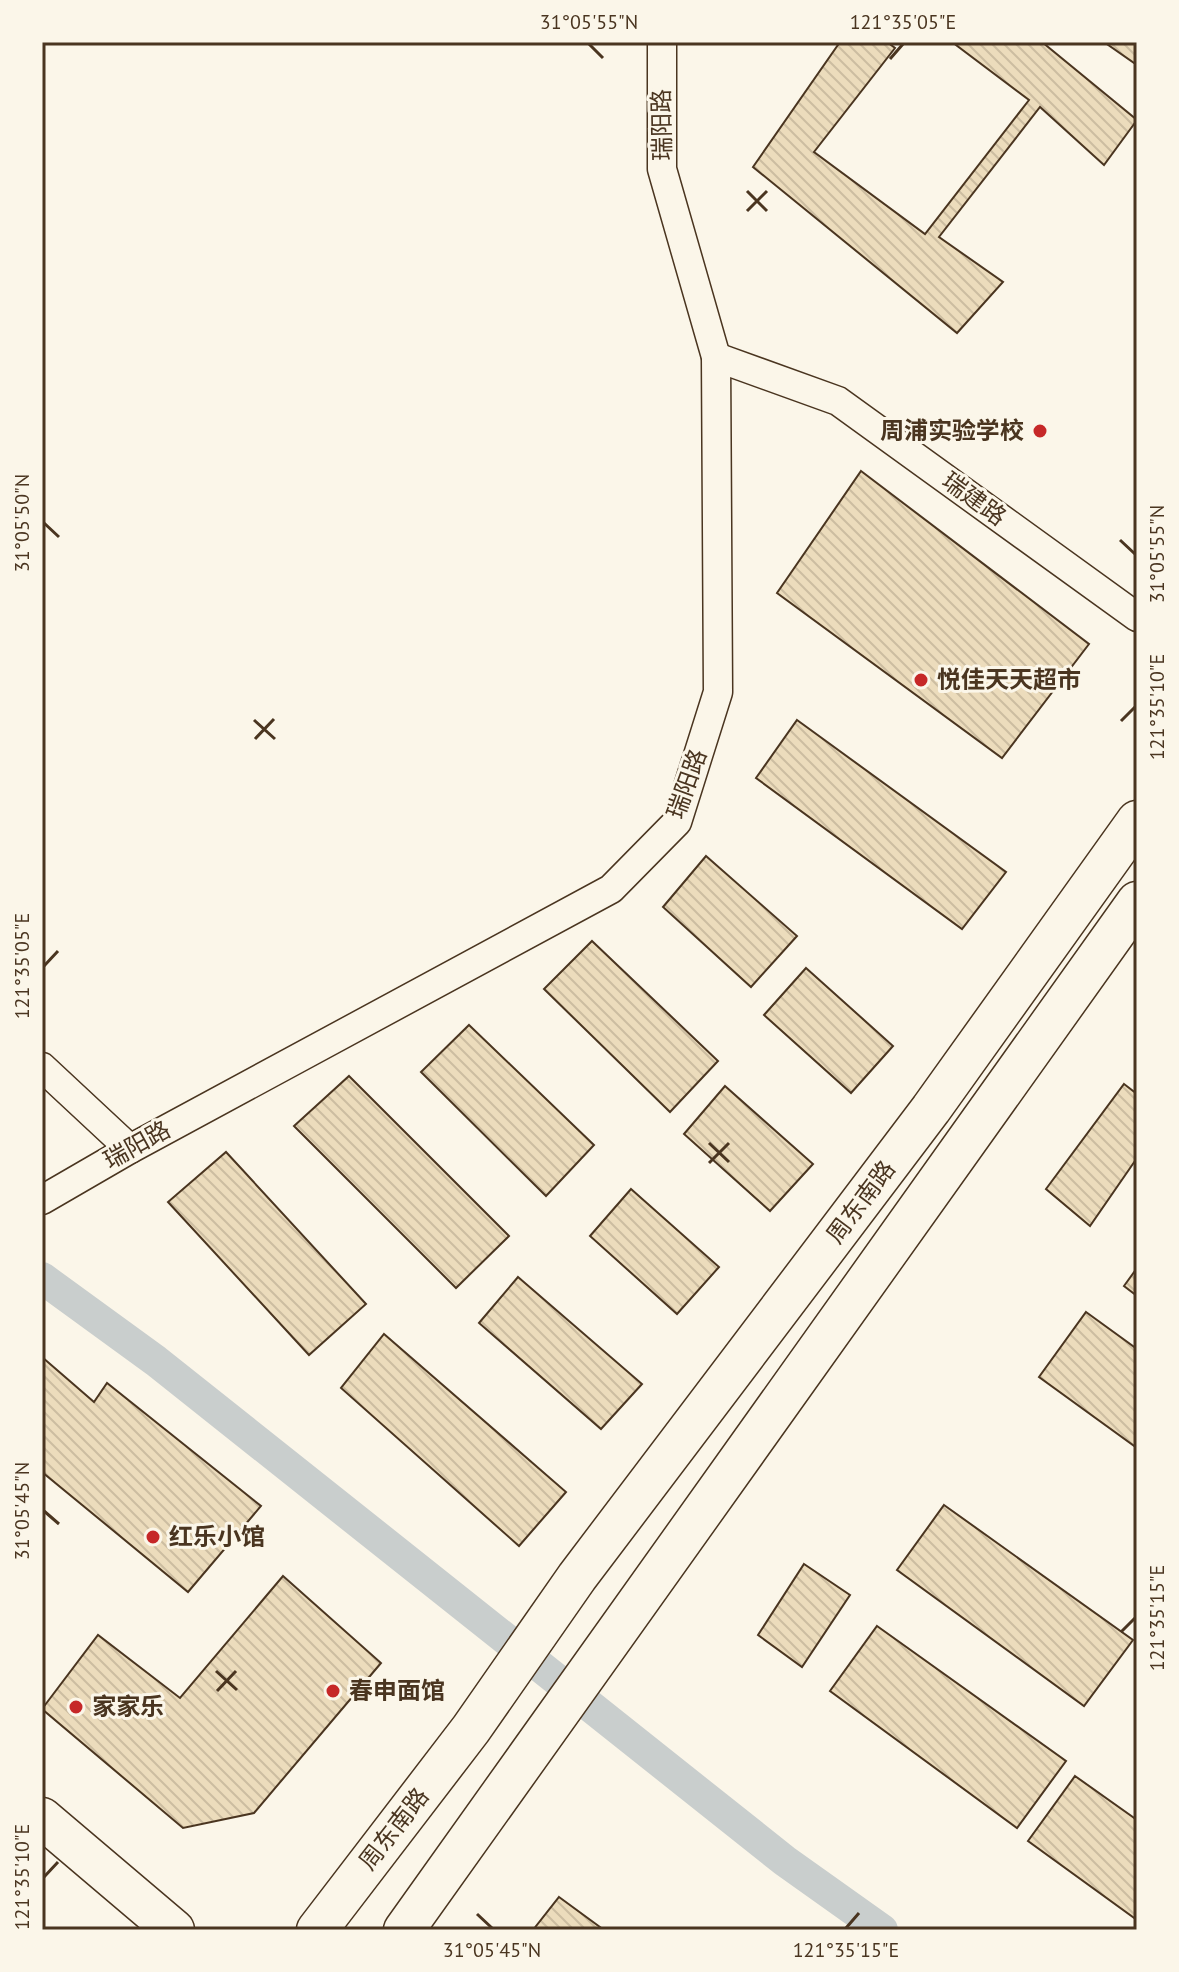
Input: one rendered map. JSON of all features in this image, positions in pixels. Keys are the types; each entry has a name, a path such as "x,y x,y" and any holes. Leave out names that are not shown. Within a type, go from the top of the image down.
{"street":[{"name":"瑞阳路","path":"53,1193 611,889 677,822 718,692 716,357 662,169 662,42"},
{"name":"瑞建路","path":"716,357 838,401 1137,617"},
{"name":"周东南路","path":"317,1930 471,1729 577,1577 931,1109 1137,821"},
{"path":"404,1930 1137,902"},
{"path":"42,1067 130,1149"},
{"path":"42,1818 174,1930"}],"building":[{"path":"840,42 887,42 895,48 814,152 925,234 1029,100 952,42 1042,42 1137,120 1104,165 1040,107 939,237 1003,282 957,333 753,167"},
{"path":"1104,42 1137,42 1137,65"},
{"path":"861,471 1089,644 1002,758 777,593"},
{"path":"797,720 1006,872 962,929 756,778"},
{"path":"706,856 797,936 751,987 663,907"},
{"path":"592,941 718,1061 670,1112 544,989"},
{"path":"806,968 893,1046 851,1093 764,1015"},
{"path":"469,1025 594,1145 546,1196 421,1072"},
{"path":"349,1076 509,1236 456,1288 294,1126"},
{"path":"1124,1084 1137,1094 1137,1158 1090,1226 1046,1189"},
{"path":"725,1086 813,1164 770,1211 684,1134"},
{"path":"226,1152 366,1304 309,1355 168,1202"},
{"path":"631,1189 719,1267 677,1314 590,1236"},
{"path":"1137,1268 1137,1296 1124,1286"},
{"path":"518,1277 642,1384 601,1429 479,1323"},
{"path":"1086,1312 1137,1349 1137,1448 1039,1377"},
{"path":"384,1334 566,1492 519,1546 341,1388"},
{"path":"42,1357 94,1402 107,1383 261,1506 188,1592 42,1472"},
{"path":"944,1505 1133,1640 1084,1706 897,1570"},
{"path":"804,1564 850,1595 802,1667 758,1635"},
{"path":"283,1576 381,1663 254,1813 183,1828 42,1709 98,1635 180,1698"},
{"path":"877,1626 1066,1761 1017,1828 830,1691"},
{"path":"1075,1776 1137,1820 1137,1920 1028,1841"},
{"path":"559,1897 604,1930 533,1930"}],"waterway":[{"path":"42,1278 156,1361 785,1861 882,1930"}],"place":[{"name":"周浦实验学校","path":"1040,431"},
{"name":"悦佳天天超市","path":"921,680"},
{"name":"红乐小馆","path":"153,1537"},
{"name":"春申面馆","path":"333,1691"},
{"name":"家家乐","path":"76,1707"}]}
